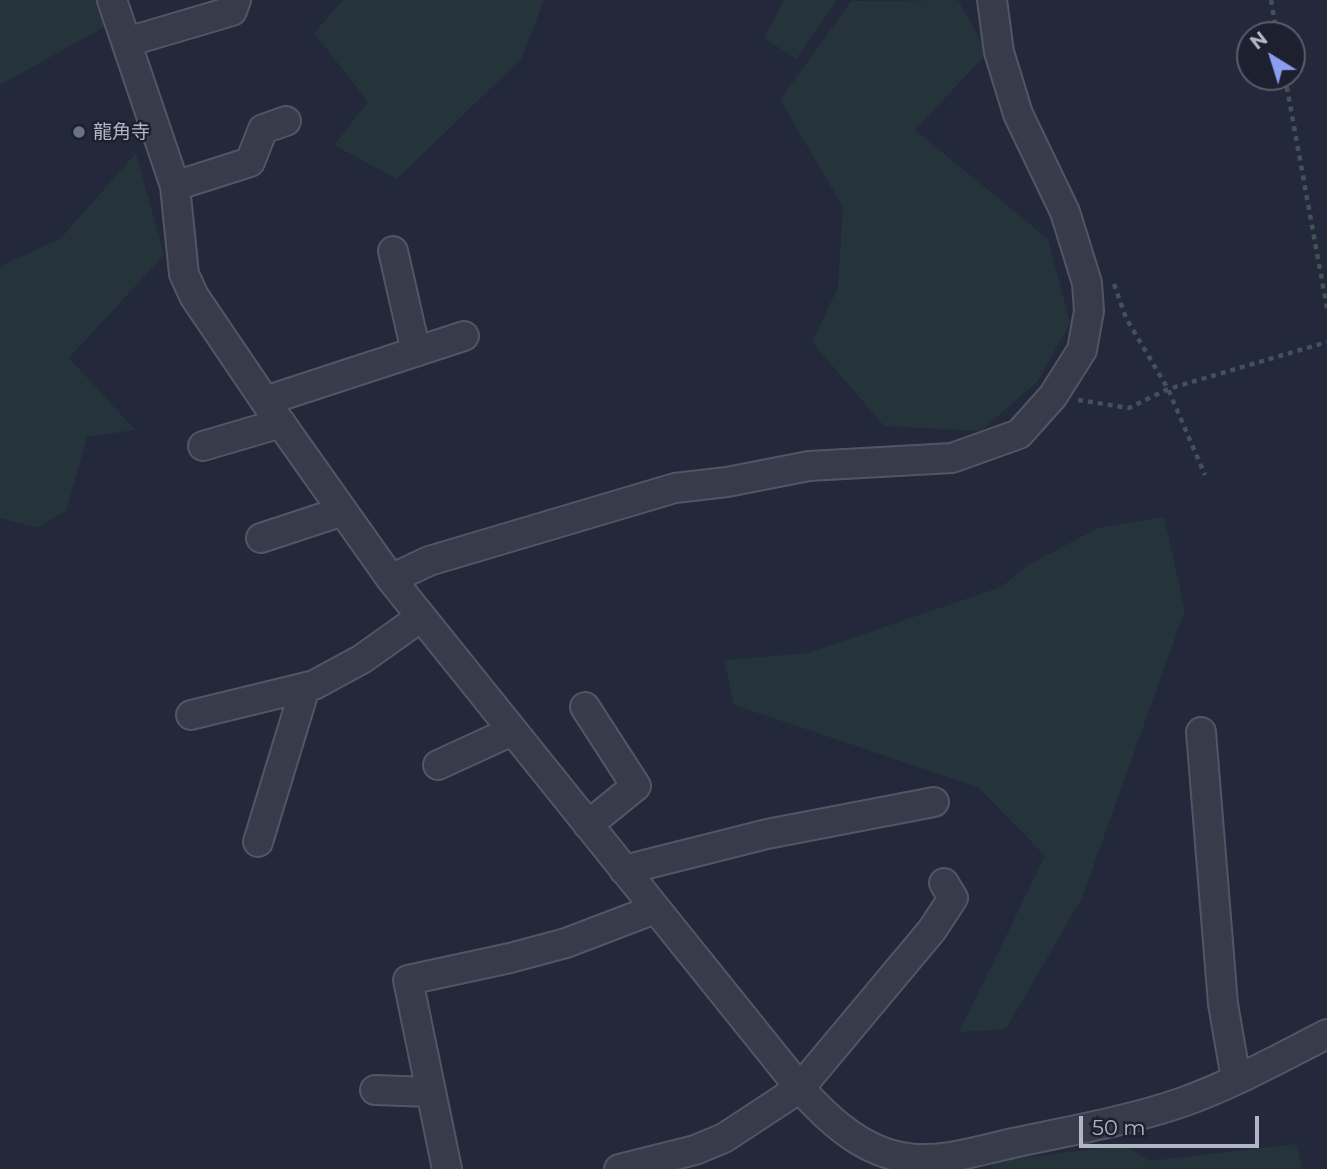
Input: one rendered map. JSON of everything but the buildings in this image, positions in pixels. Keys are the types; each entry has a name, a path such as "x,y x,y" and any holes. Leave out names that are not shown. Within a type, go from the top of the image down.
{"street":[{"path":"112,0 175,186 184,274 194,296 391,579 800,1088 828,1117 873,1149 909,1159 947,1157 1095,1125 1182,1102 1236,1079 1327,1034"},
{"path":"127,42 232,11 236,0"},
{"path":"391,579 429,561 675,488 727,482 809,466 952,458 1019,434 1053,396 1082,351 1089,311 1087,283 1065,212 1018,114 999,52 992,0"},
{"path":"175,186 250,162 263,129 286,121"},
{"path":"393,251 416,352"},
{"path":"203,446 273,412 416,352 464,336"},
{"path":"261,538 343,511"},
{"path":"191,715 314,685 362,659 421,617"},
{"path":"258,842 304,688"},
{"path":"585,707 636,786 588,825"},
{"path":"438,765 512,731"},
{"path":"1200,732 1223,1004 1236,1079"},
{"path":"624,870 767,834 934,802"},
{"path":"629,1168 695,1150 724,1138 800,1088 932,930 953,898 944,883"},
{"path":"447,1169 408,980 566,943 656,909"},
{"path":"375,1090 431,1092"}],"path":[{"path":"1271,0 1275,21"},
{"path":"1288,91 1327,308"},
{"path":"1111,272 1126,318 1168,389 1205,475"},
{"path":"1053,396 1129,408 1168,389 1327,342"}],"shaded area":[{"path":"0,0 98,0 108,25 0,85"},
{"path":"343,0 544,0 522,58 397,179 334,145 368,102 314,33"},
{"path":"784,0 837,0 796,59 764,38"},
{"path":"958,0 987,53 915,130 1048,239 1070,323 1038,381 981,431 884,426 812,342 838,287 843,207 780,100 851,1"},
{"path":"136,153 164,255 69,358 135,430 87,437 66,511 37,528 0,518 0,266 60,239"},
{"path":"1164,517 1185,610 1082,898 1006,1029 959,1032 1045,856 978,787 734,705 724,660 808,653 1001,587 1028,565 1098,528"},
{"path":"1296,1144 1303,1169 991,1169 991,1162 1125,1145 1150,1161"}],"place":[{"name":"龍角寺","path":"79,132"}]}
